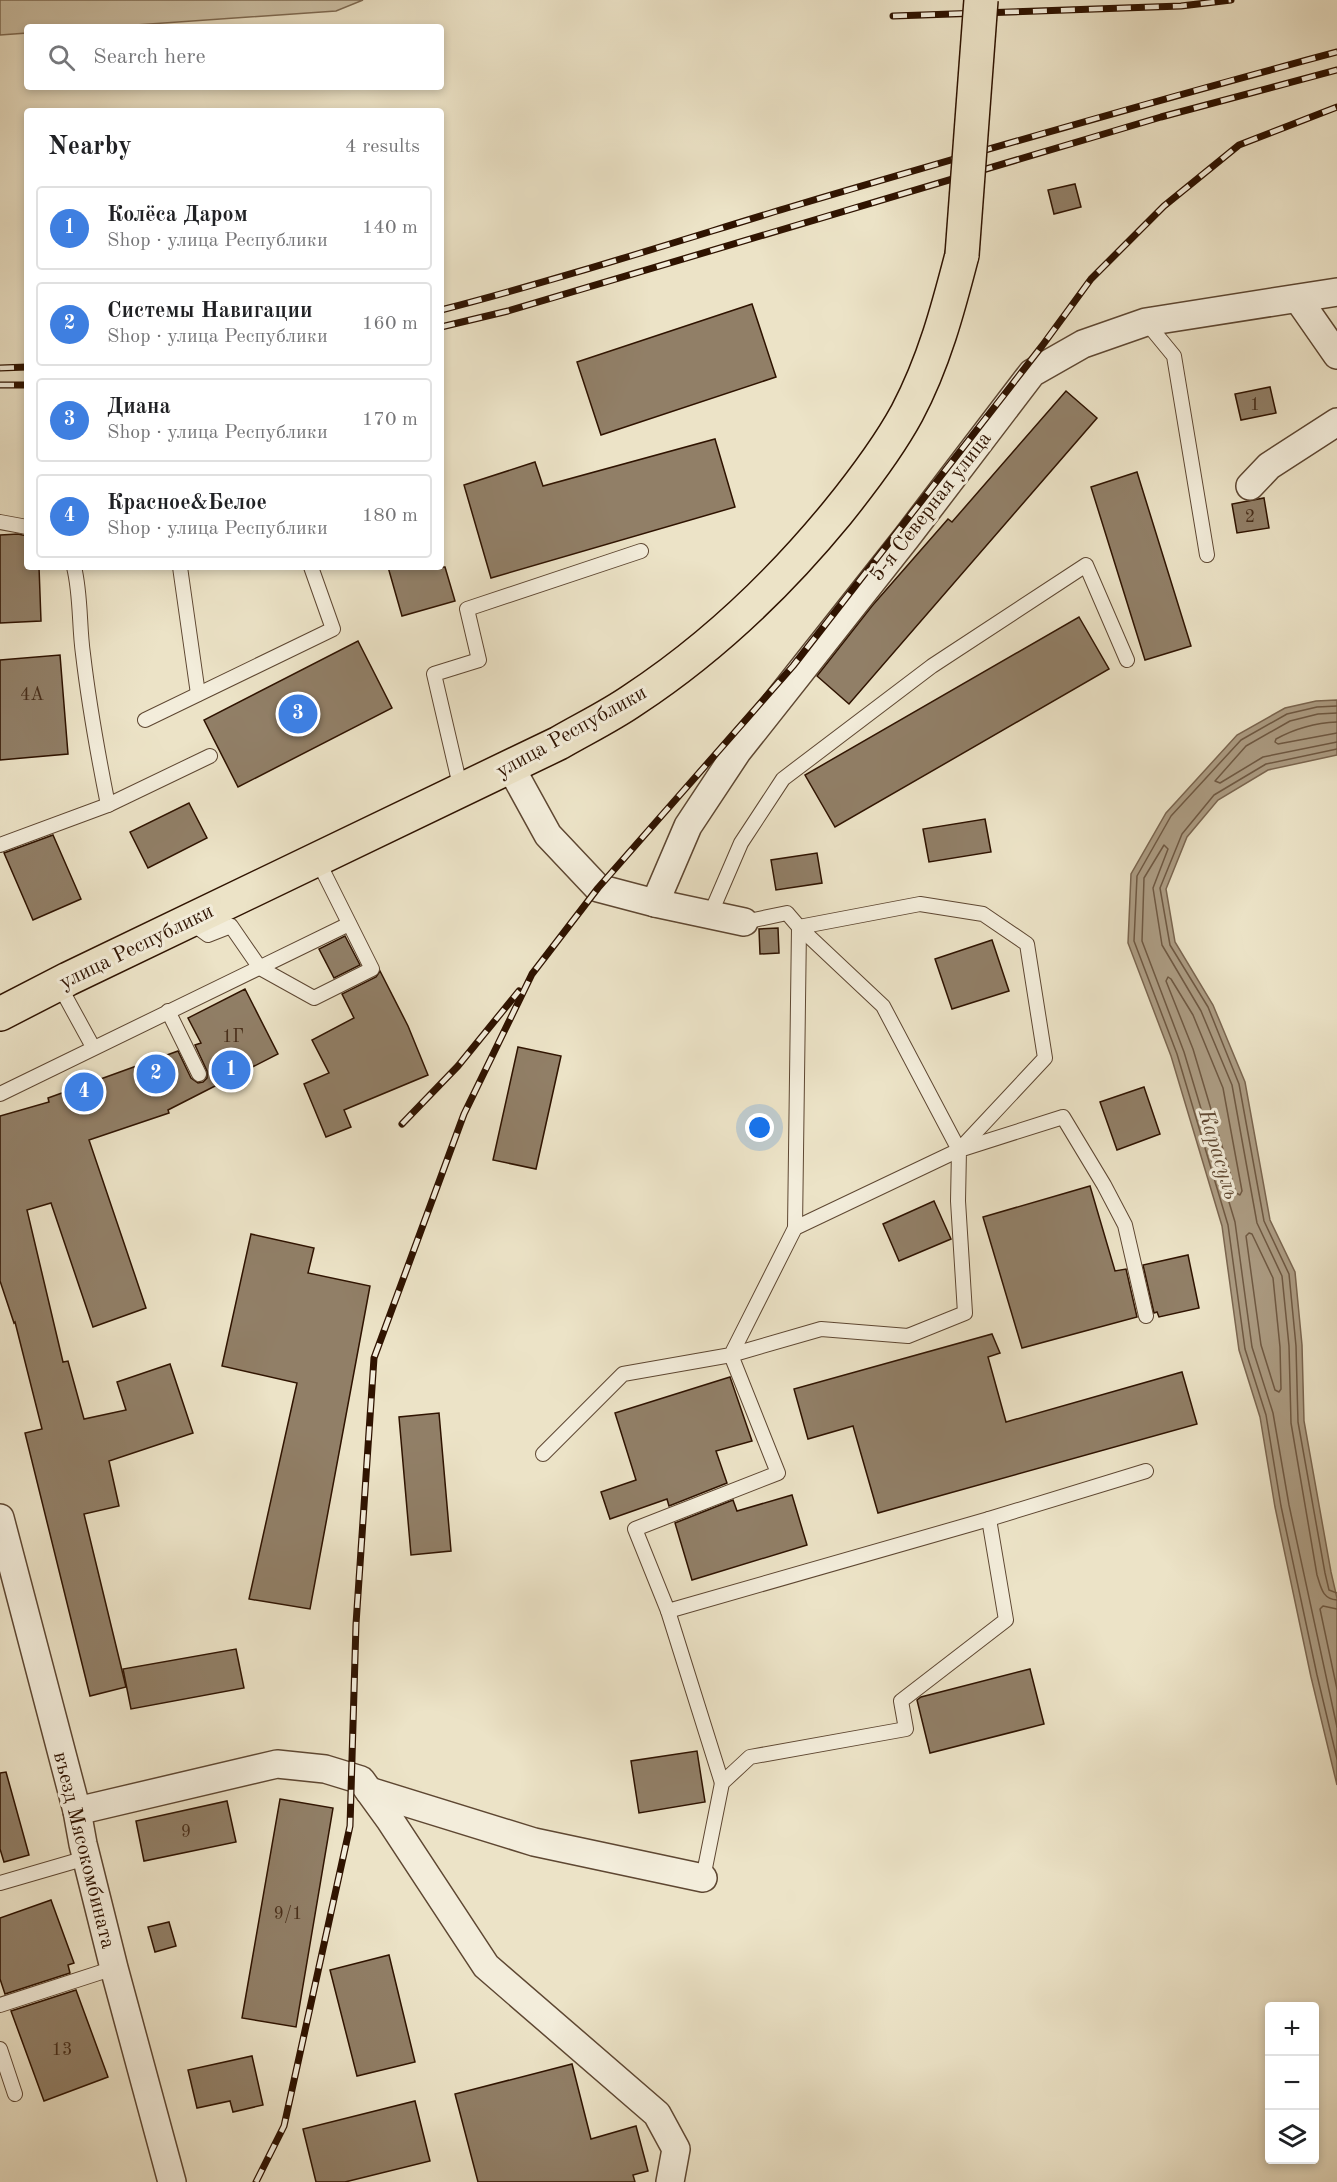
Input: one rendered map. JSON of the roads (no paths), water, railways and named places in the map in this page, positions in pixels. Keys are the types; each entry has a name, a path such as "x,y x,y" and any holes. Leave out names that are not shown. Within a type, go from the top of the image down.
{"main road":[{"name":"улица Республики","path":"0,1014 58,983 559,743 633,700 700,652 756,603 807,550 861,483 907,413 940,338 962,255 981,0"}],"street":[{"name":"5-я Северная улица","path":"655,903 688,826 737,752 908,537 1032,373 1083,344 1146,322 1337,292"},
{"path":"1298,299 1337,355"},
{"path":"1250,486 1269,466 1337,422"},
{"path":"510,766 548,835 598,888 744,922"},
{"name":"въезд Мясокомбината","path":"0,1518 77,1811 86,1858 114,1968 172,2182"},
{"path":"77,1811 277,1764 325,1769 361,1780 486,1966 657,2114 676,2150 670,2182"},
{"path":"369,1791 534,1842 704,1878"}],"lane":[{"path":"1146,322 1174,356 1207,555"},
{"path":"0,522 24,526"},
{"path":"461,790 434,674 479,660 467,609 640,551"},
{"path":"710,915 741,843 783,779 932,666 1086,565 1127,660"},
{"path":"75,570 95,746 108,805"},
{"path":"180,570 198,694"},
{"path":"145,720 333,629 312,570"},
{"path":"0,845 108,805 210,756"},
{"path":"189,921 208,935 231,926 260,968 314,998 372,969 317,859"},
{"path":"799,927 920,904 983,914 1027,944 1045,1058 959,1150"},
{"path":"543,1454 623,1374 731,1355 821,1329 908,1336 966,1313 958,1201 959,1150 883,1006 786,913 744,922"},
{"path":"0,1094 349,924"},
{"path":"704,1878 722,1783 668,1611 635,1529 778,1473 731,1355 795,1228 799,927"},
{"path":"58,983 93,1047"},
{"path":"168,1011 199,1074"},
{"path":"795,1228 959,1150 1063,1117 1125,1225 1146,1316"},
{"path":"668,1611 989,1519 1146,1471"},
{"path":"722,1783 750,1757 906,1729 901,1701 1006,1620 989,1519"},
{"path":"0,1883 86,1858"},
{"path":"0,2005 114,1968"},
{"path":"0,2049 15,2094"}],"water":[{"name":"Карасуль","path":"1337,700 1337,755 1268,770 1218,800 1187,837 1166,889 1175,942 1213,1005 1245,1082 1270,1220 1295,1272 1302,1345 1304,1421 1337,1598 1337,1785 1311,1677 1275,1507 1260,1417 1239,1350 1222,1226 1171,1056 1128,943 1131,874 1166,813 1237,735 1285,708 1316,701"}],"railway":[{"path":"893,16 1181,6 1231,0"},
{"path":"444,309 571,274 993,148 1337,52"},
{"path":"444,326 508,311 1161,117 1337,70"},
{"path":"256,2182 284,2126 350,1826 356,1624 374,1358 464,1114 532,974 598,888 793,666 1042,346 1091,279 1164,206 1239,145 1337,107"},
{"path":"0,368 24,367"},
{"path":"0,385 24,385"},
{"path":"402,1124 458,1066 519,991"}],"place":[{"name":"Диана","path":"298,714"},
{"name":"Колёса Даром","path":"231,1070"},
{"name":"Системы Навигации","path":"156,1074"},
{"name":"Красное&Белое","path":"84,1092"}]}
